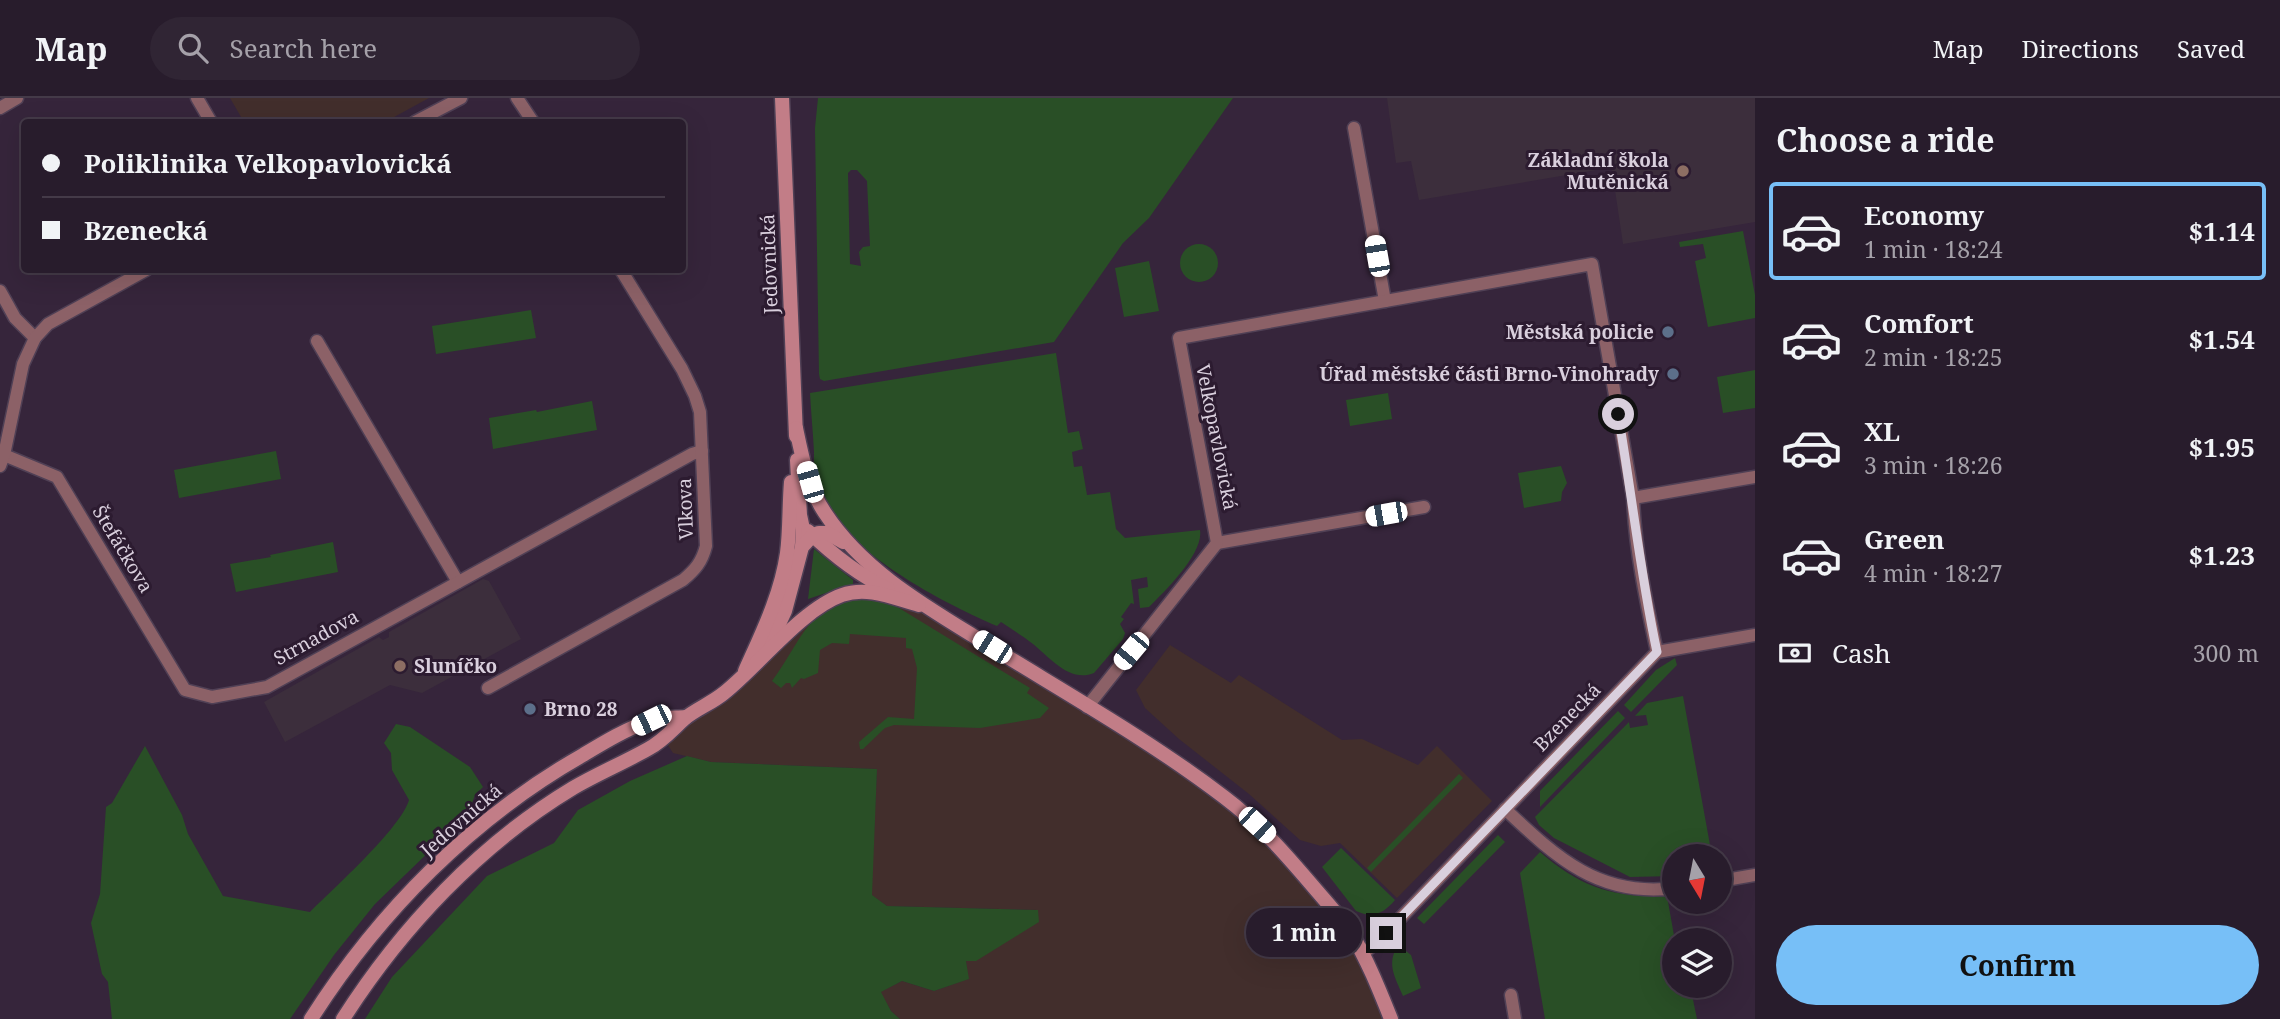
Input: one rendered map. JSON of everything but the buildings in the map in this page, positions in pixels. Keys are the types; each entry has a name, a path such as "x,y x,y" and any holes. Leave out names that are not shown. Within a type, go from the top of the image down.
{"main road":[{"name":"Jedovnická","path":"742,677 778,626 791,592 802,548 782,98"},
{"name":"Jedovnická","path":"742,677 775,602 784,568 796,428"},
{"path":"796,428 810,482 819,502 853,549"},
{"path":"802,522 835,555 870,581 927,607"},
{"path":"813,535 827,533 853,549 886,578 927,607 1191,773 1242,812 1271,838 1350,931 1391,1019"},
{"name":"Jedovnická","path":"802,548 813,535"},
{"name":"Jedovnická","path":"343,1019 392,949 480,857 572,789 664,739 686,718 742,677 810,614 827,602 844,594 869,591 927,607"},
{"name":"Jedovnická","path":"311,1019 390,912 490,817 539,780 651,720 686,718"}],"street":[{"path":"0,108 17,98"},
{"path":"197,98 209,119"},
{"path":"421,119 461,98"},
{"path":"517,98 531,119"},
{"path":"1354,128 1385,301"},
{"name":"Velkopavlovická","path":"1217,543 1179,338 1592,264 1657,652"},
{"path":"2,461 23,364 35,338 48,324 141,273"},
{"name":"Vlkova","path":"488,688 664,591 694,571 703,559 706,546 700,412 682,369 623,273"},
{"path":"0,291 15,318 35,338"},
{"path":"317,341 458,582"},
{"name":"Strnadova","path":"185,690 212,697 267,687 692,454 702,451"},
{"name":"Štefáčkova","path":"2,461 57,477 185,690"},
{"path":"1633,498 1755,477"},
{"path":"1087,707 1217,543 1424,507"},
{"path":"1657,652 1755,635"},
{"name":"Bzenecká","path":"1363,954 1657,652"},
{"path":"1505,809 1553,854 1588,876 1620,886 1662,889"},
{"path":"1732,879 1755,875"},
{"path":"1511,995 1516,1019"}],"shaded area":[{"path":"230,98 429,98 390,119 242,119"},
{"name":"Základní škola Mutěnická","path":"1387,98 1755,98 1755,222 1623,244 1612,170 1608,168 1419,200 1411,161 1396,163"},
{"name":"Sluníčko","path":"483,579 489,581 521,639 422,693 390,685 285,742 264,702 379,637 383,640 389,637 389,632"},
{"path":"835,598 927,607 1209,786 1343,922 1391,1019 900,1019 891,1011 880,992 902,981 934,991 968,979 966,961 1038,910 887,906 871,895 877,769 711,762 673,753 664,739"},
{"path":"1170,645 1231,683 1239,675 1342,740 1362,739 1418,765 1437,746 1492,801 1397,898 1340,843 1321,846 1300,840 1145,708 1136,690"}],"green space":[{"path":"818,98 1233,98 1149,218 1123,243 1054,342 824,381 819,374 815,128","holes":["857,170 867,181 870,246 863,247 859,252 861,266 850,264 848,173"]},
{"path":"1743,231 1755,295 1755,318 1708,327 1695,261 1706,258 1703,244 1680,247 1679,242"},
{"path":"1199,244 1212,250 1218,263 1212,276 1199,282 1186,276 1180,263 1186,250"},
{"path":"1149,261 1159,311 1124,317 1115,268"},
{"path":"531,310 536,338 436,354 432,326"},
{"path":"1056,353 1068,433 1079,431 1083,449 1072,452 1074,467 1082,466 1087,495 1110,492 1116,529 1125,538 1200,530 1200,539 1190,560 1149,607 1140,608 1138,589 1148,587 1147,577 1131,580 1134,604 1131,603 1121,617 1124,619 1120,624 1125,633 1123,639 1094,673 1085,675 1077,675 1061,668 1001,622 997,626 946,602 890,568 842,526 825,503 814,473 810,393"},
{"path":"1755,370 1755,408 1723,413 1717,377"},
{"path":"1388,393 1392,419 1350,426 1346,400"},
{"path":"592,401 597,430 493,449 489,418"},
{"path":"276,451 281,479 179,498 174,470"},
{"path":"1561,466 1567,483 1561,501 1524,508 1518,473"},
{"path":"333,542 338,572 236,592 230,564"},
{"path":"814,549 853,580 853,584 808,599"},
{"path":"861,597 882,600 899,608 1030,688 1027,693 1049,708 1040,718 980,728 894,725 885,728 860,749 859,742 888,717 914,719 917,668 912,649 906,648 906,638 850,634 849,644 832,643 820,650 818,673 801,678 792,688 790,683 781,688 772,681 816,618 842,602"},
{"path":"1675,658 1677,665 1631,712 1624,705 1656,670"},
{"path":"1683,696 1710,844 1662,844 1662,876 1630,877 1554,838 1539,825 1535,817 1629,722 1630,728 1648,725 1646,715 1635,716 1647,703"},
{"path":"1618,711 1625,718 1540,807 1540,791"},
{"path":"396,724 410,727 470,767 483,787 475,795 468,814 375,904 334,955 290,1019 112,1019 108,982 102,974 91,923 100,894 106,807 112,803 145,746 182,815 188,834 223,896 310,912 380,842 409,800 392,770 391,753 384,743"},
{"path":"687,756 711,762 877,769 872,895 887,906 1038,910 1039,922 976,961 966,961 969,979 934,991 902,981 881,992 891,1011 900,1019 365,1019 392,977 487,876 554,843 578,810 630,781"},
{"path":"1459,774 1463,778 1371,872 1367,868"},
{"path":"1498,835 1505,842 1424,924 1417,918"},
{"path":"1341,848 1395,900 1387,908 1373,914 1356,911 1322,867"},
{"path":"1540,852 1569,874 1598,888 1630,895 1662,896 1662,914 1670,914 1673,928 1662,928 1662,998 1693,998 1697,1019 1545,1019 1520,873"},
{"path":"1398,945 1411,955 1421,988 1403,996 1392,964"}],"place":[{"name":"Základní škola Mutěnická","path":"1683,171"},
{"name":"Městská policie","path":"1668,332"},
{"name":"Úřad městské části Brno-Vinohrady","path":"1673,374"},
{"name":"Sluníčko","path":"400,666"},
{"name":"Brno 28","path":"530,709"}],"route":[{"path":"1386,933 1657,652 1634,527 1633,498 1618,414"}]}
